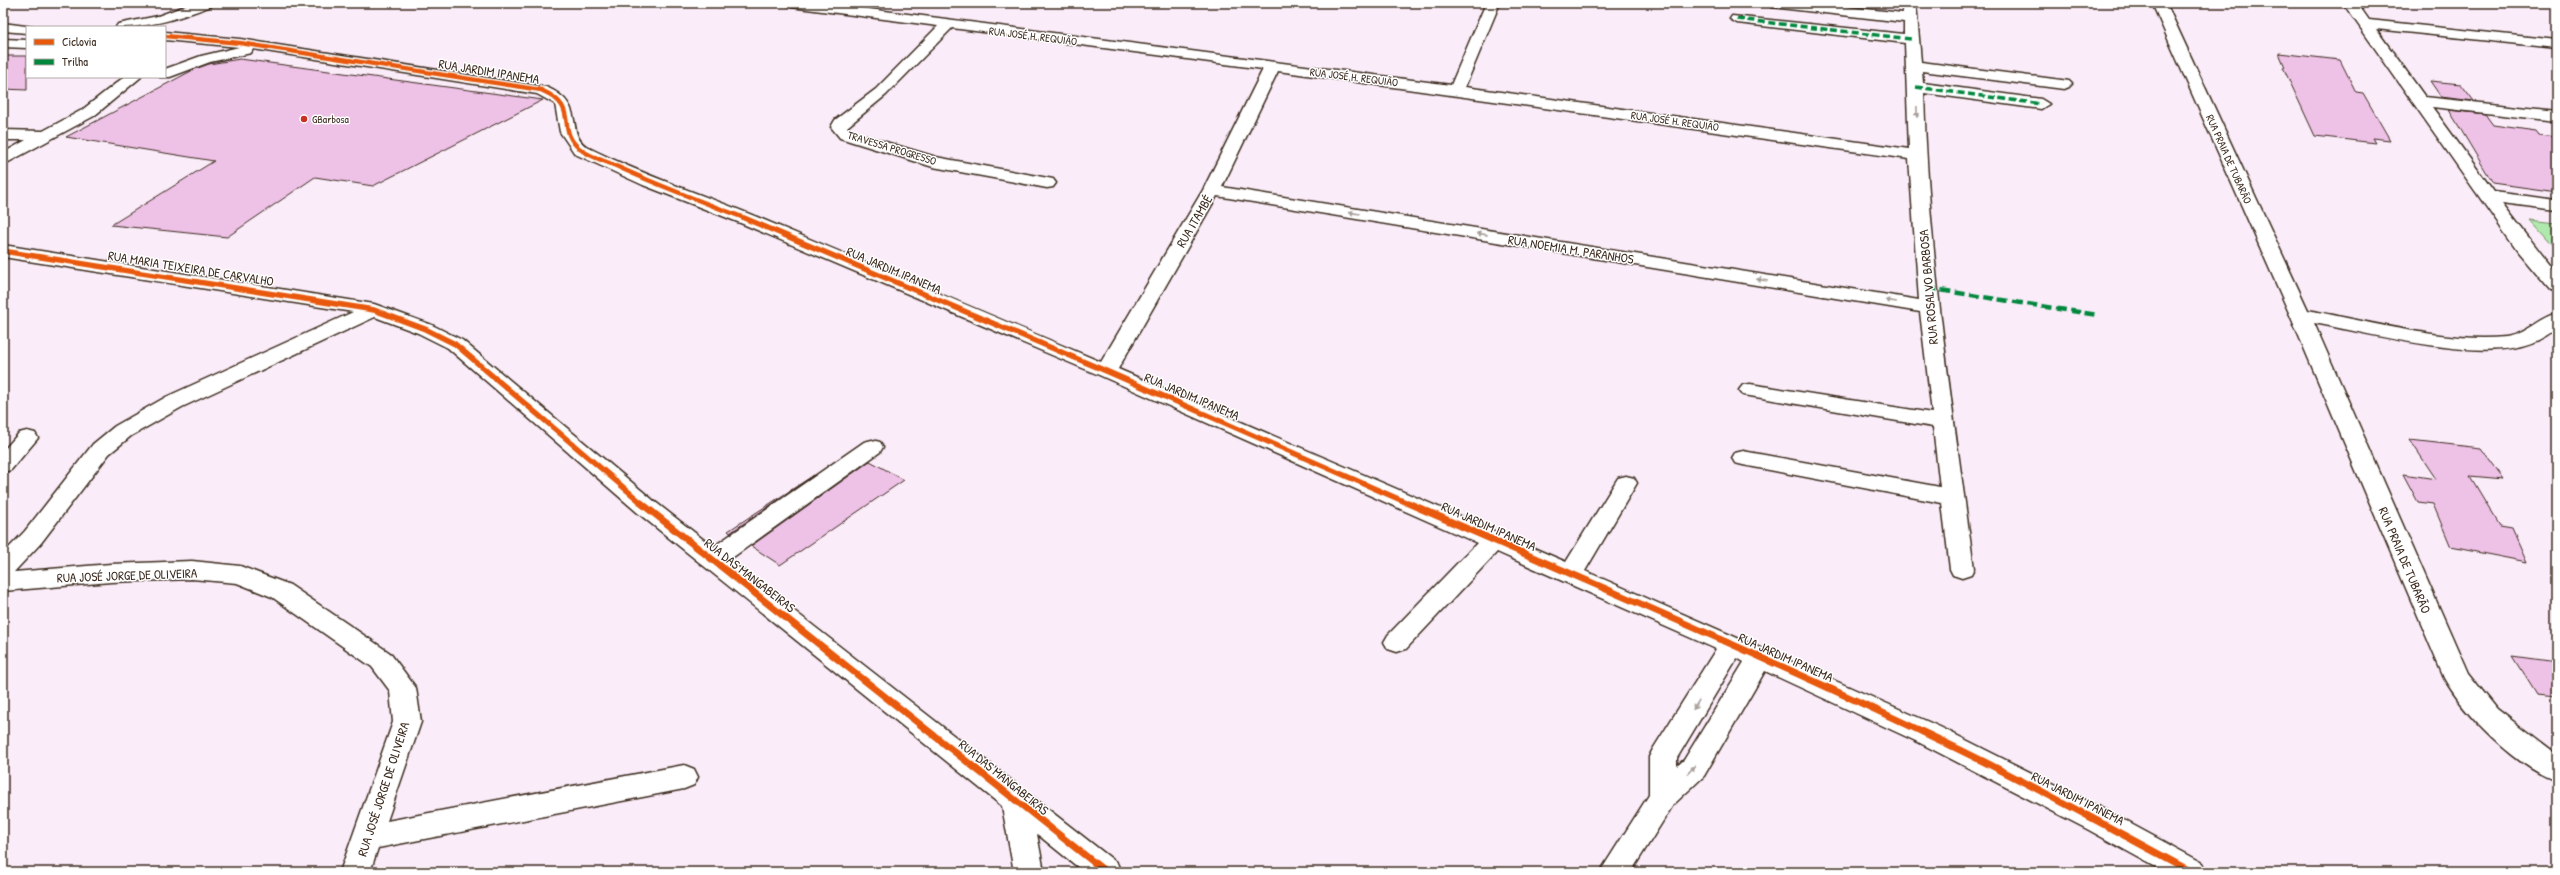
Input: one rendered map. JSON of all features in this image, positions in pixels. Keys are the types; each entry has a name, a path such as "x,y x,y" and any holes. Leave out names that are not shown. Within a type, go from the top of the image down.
{"street":[{"path":"128,26 162,19 206,3"},
{"path":"168,40 210,3"},
{"name":"RUA JOSÉ H. REQUIÃO","path":"791,3 947,25 1456,90 1917,155"},
{"path":"872,15 889,3"},
{"path":"1456,90 1493,3"},
{"path":"1771,3 1909,11"},
{"name":"RUA PRAIA DE TUBARÃO","path":"2160,3 2300,315 2457,678 2487,718 2534,755 2557,770"},
{"path":"2350,3 2487,196 2554,280"},
{"name":"RUA ROSALVO BARBOSA","path":"1909,11 1916,87 1917,155 1929,308 1962,569"},
{"path":"1737,19 1911,39"},
{"path":"2364,24 2557,44"},
{"name":"TRAVESSA PROGRESSO","path":"947,25 881,92 841,123 839,127 842,132 846,135 933,162 1047,183"},
{"path":"3,27 26,29"},
{"name":"RUA JARDIM IPANEMA","path":"168,40 227,42 541,90 556,95 564,103 568,133 572,143 581,150 649,181 749,220 1106,371 1732,645 1930,735 2192,872"},
{"path":"3,43 26,44"},
{"path":"166,74 206,59 256,47"},
{"name":"RUA JARDIM IPANEMA","path":"166,50 220,50 256,47"},
{"path":"1914,66 2064,84"},
{"name":"RUA ITAMBÉ","path":"1106,371 1212,190 1272,67"},
{"path":"3,160 88,113 116,93 132,78"},
{"path":"116,93 154,78"},
{"path":"1916,87 2041,104"},
{"path":"2419,101 2557,116"},
{"path":"3,135 48,136"},
{"name":"RUA NOEMIA M. PARANHOS","path":"1212,190 1929,308"},
{"path":"2487,196 2557,206"},
{"name":"RUA MARIA TEIXEIRA DE CARVALHO","path":"3,251 132,270 374,310"},
{"path":"3,569 33,538 101,449 123,431 174,402 374,310"},
{"name":"RUA DAS MANGABEIRAS","path":"374,310 425,329 455,344 646,507 1106,872"},
{"path":"2300,315 2439,340 2474,344 2506,343 2528,337 2557,318"},
{"path":"1750,390 1943,422"},
{"path":"3,465 27,438"},
{"path":"713,559 872,447"},
{"path":"1743,458 1953,497"},
{"path":"1571,574 1626,483"},
{"path":"1397,642 1494,540"},
{"name":"RUA JOSÉ JORGE DE OLIVEIRA","path":"3,582 111,573 192,570 240,575 281,591 381,660 403,688 407,722 355,872"},
{"path":"1663,797 1663,757 1732,645"},
{"path":"1615,872 1663,797 1694,768 1760,658"},
{"path":"366,838 684,777"},
{"name":"RUA DAS MANGABEIRAS","path":"1016,801 1029,872"}],"green space":[{"path":"2530,220 2557,223 2557,249 2555,248"}],"building":[{"path":"2279,53 2340,60 2356,92 2363,93 2390,140 2372,138 2375,143 2315,136 2283,67 2285,67"},
{"path":"3,56 26,56 27,90 3,89"},
{"name":"GBarbosa","path":"240,59 543,100 373,186 315,177 227,237 111,225 214,161 66,137 195,69 209,64"},
{"path":"2430,81 2461,84 2474,101 2441,97"},
{"path":"2449,110 2485,114 2493,125 2536,131 2539,135 2557,137 2557,192 2493,183"},
{"path":"2410,440 2481,448 2504,479 2470,476 2500,526 2512,528 2527,562 2451,547 2433,504 2418,502 2403,474 2436,479"},
{"path":"870,461 904,480 780,565 751,546"},
{"path":"814,475 730,533 728,531"},
{"path":"2513,656 2557,662 2557,696 2537,694"}],"marked path":[{"path":"1737,19 1911,39"},
{"path":"1916,87 2041,104"},
{"path":"1927,288 2097,315"}],"cycle path":[{"path":"166,36 240,43 541,90 554,96 561,102 565,109 568,132 572,141 581,150 649,181 749,220 1106,371 1732,645 1930,735 2097,820 2192,872"},
{"path":"3,251 132,270 374,310 425,329 455,344 646,507 1106,872"}],"place":[{"name":"GBarbosa","path":"304,119"}]}
